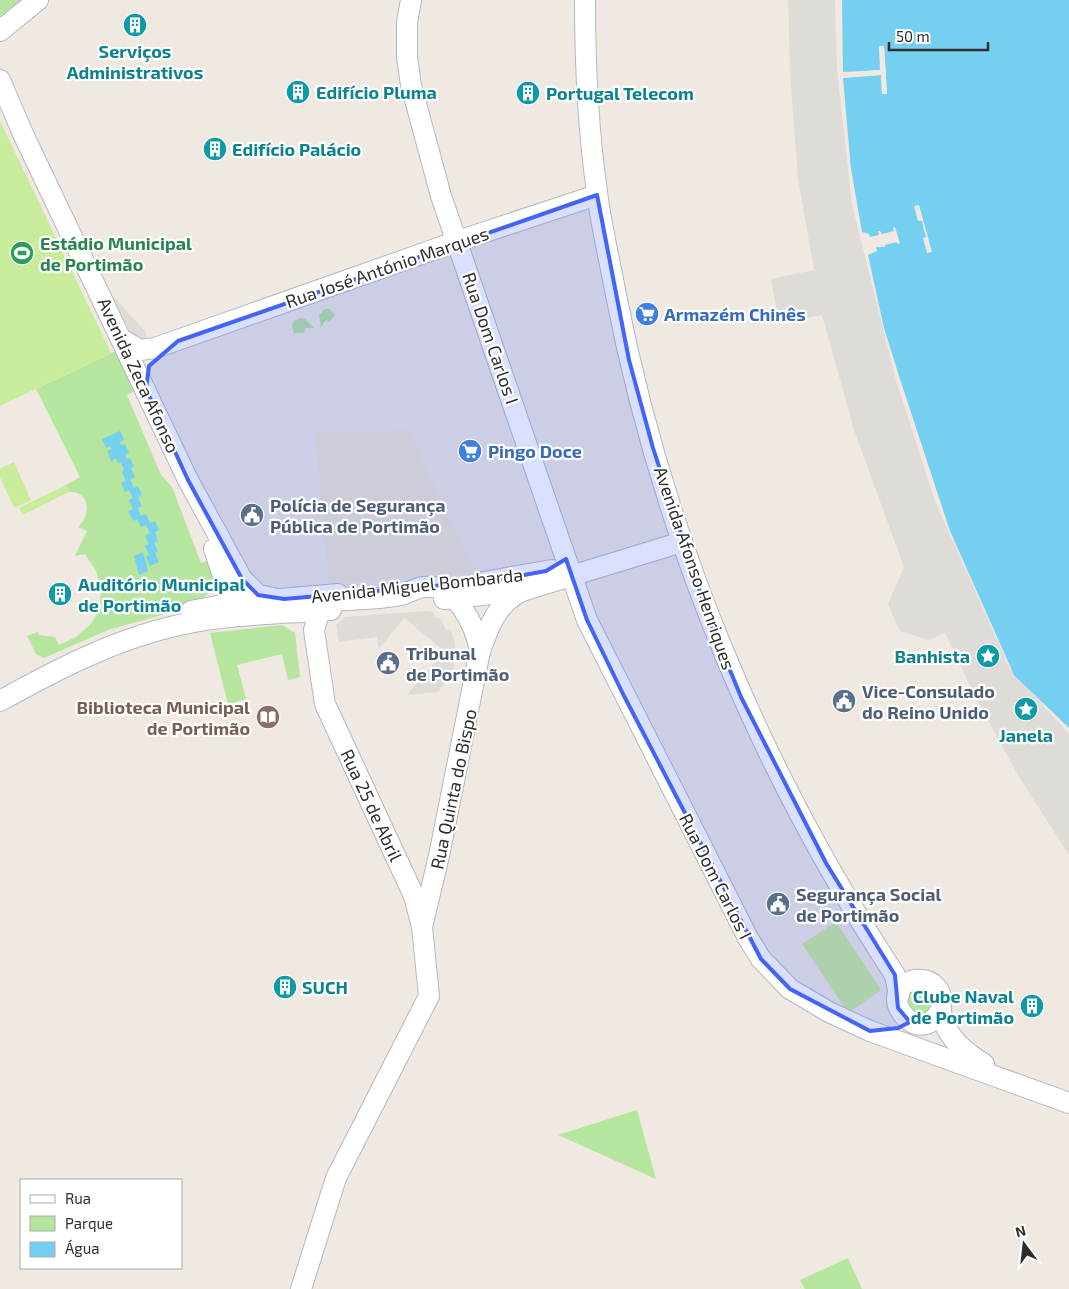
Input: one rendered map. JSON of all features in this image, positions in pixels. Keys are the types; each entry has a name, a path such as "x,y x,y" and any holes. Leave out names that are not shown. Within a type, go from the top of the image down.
{"street":[{"path":"0,31 38,0"},
{"name":"Rua Dom Carlos I","path":"411,0 407,57 411,85 441,196 587,620 748,938 761,959 790,989 829,1012 870,1031 977,1068 1069,1103"},
{"name":"Avenida Afonso Henriques","path":"585,0 589,107 597,195 629,360 652,448 709,619 741,697 826,863 895,975 899,995"},
{"name":"Avenida Zeca Afonso","path":"0,80 4,101 24,136 146,388 188,480 246,584 258,595 284,599"},
{"name":"Rua José António Marques","path":"123,340 140,350 155,348 458,241 597,195"},
{"name":"Rua José António Marques","path":"146,388 149,366 156,357 178,340"},
{"name":"Rua Dom Carlos I","path":"538,476 556,545 557,564 546,571"},
{"name":"Avenida Zeca Afonso","path":"172,616 213,599 220,588 220,580 202,534 200,513 188,480"},
{"path":"200,513 224,578 238,602"},
{"name":"Avenida Miguel Bombarda","path":"44,677 109,648 179,625 234,617 310,612 522,591 571,571 681,539"},
{"path":"235,565 239,586 238,602"},
{"name":"Avenida Miguel Bombarda","path":"0,688 76,648 107,635 172,616 238,602 490,581 546,571 571,571"},
{"path":"310,612 328,601 401,595 423,587"},
{"name":"Rua Quinta do Bispo","path":"423,587 440,589 452,598 468,615 476,632 480,651"},
{"name":"Rua Quinta do Bispo","path":"422,927 439,856 480,651 495,614 505,602 522,591"},
{"name":"Avenida Miguel Bombarda","path":"238,602 254,610 310,612"},
{"name":"Avenida Miguel Bombarda","path":"0,702 77,656 114,640 165,622 232,609 238,602"},
{"name":"Avenida Miguel Bombarda","path":"310,612 308,616 314,630"},
{"name":"Rua 25 de Abril","path":"301,1289 336,1178 429,996 422,927 411,889 325,704 314,630"},
{"path":"977,1068 940,1047 917,1023 903,1017 898,1008 899,995 904,987 911,982 925,980 933,984 939,991 942,1000 941,1009 948,1032 974,1058 1015,1083"},
{"path":"870,1031 898,1028 917,1023 936,1017 941,1009"}],"highlighted area":[{"path":"597,195 629,360 653,448 709,619 741,697 826,863 895,975 898,1008 910,1022 898,1028 870,1031 790,989 761,959 623,694 587,620 566,559 546,571 491,581 284,599 258,595 242,579 188,480 146,389 149,366 178,341"}],"shaded area":[{"path":"788,0 835,0 837,70 852,204 896,380 935,501 1010,669 1069,734 1069,855 1019,777 976,698 945,633 929,640 900,631 888,604 904,567 854,430 822,315 779,323 771,279 814,270 798,179 790,72"},
{"path":"112,295 145,331 147,339 141,341 134,339"},
{"path":"408,430 475,572 329,583 316,434"},
{"path":"425,611 434,612 435,617 441,619 446,630 451,629 455,644 454,670 438,692 407,695 444,651 404,618 379,649 377,637 339,642 336,625 345,617"}],"green space":[{"path":"0,0 22,0 0,16"},
{"name":"Estádio Municipal de Portimão","path":"0,121 111,353 0,406"},
{"path":"325,309 330,309 335,315 330,322 326,320 321,327 319,315"},
{"path":"300,318 305,319 314,328 305,328 304,333 294,333 292,326 294,321"},
{"path":"116,351 135,391 127,395 161,475 172,487 201,563 210,560 215,582 214,588 200,601 179,610 108,630 44,658 36,654 27,636 38,632 39,635 55,637 59,645 76,637 91,624 101,608 102,590 96,571 85,554 75,556 87,531 78,527 85,517 87,505 82,496 69,492 66,485 80,477 36,389"},
{"path":"14,462 31,500 14,508 0,477 0,468"},
{"path":"66,485 69,492 23,515 19,508"},
{"path":"282,625 295,633 300,677 288,680 282,654 237,665 246,699 228,704 210,633"},
{"path":"836,922 881,990 848,1013 802,944"},
{"path":"920,988 929,992 933,1001 929,1010 920,1014 911,1010 907,1001 911,992"},
{"path":"637,1110 656,1179 558,1135"},
{"path":"848,1258 862,1289 805,1289 800,1280"}],"water":[{"path":"842,0 1069,0 1069,728 1014,675 950,531 884,328 868,255 877,251 876,247 900,243 895,227 893,228 894,231 882,234 878,231 879,235 870,237 869,234 862,232 851,169 843,78 881,75 882,94 887,94 884,46 879,47 881,70 843,72"},
{"path":"120,431 124,440 120,442 121,445 125,444 129,453 125,455 127,459 130,458 134,467 131,468 135,477 130,479 134,488 138,486 142,495 138,497 142,506 138,508 141,516 146,514 150,523 155,521 159,530 155,532 158,541 154,543 158,551 155,553 159,562 150,566 146,557 149,555 145,546 149,544 145,536 150,533 146,525 141,527 137,519 133,521 128,511 133,509 129,500 133,498 129,490 125,492 121,483 126,481 122,472 124,470 121,462 118,463 116,459 111,461 107,451 112,449 110,446 106,448 102,439"},
{"path":"143,552 148,571 139,575 134,556"}],"pier":[{"path":"879,46 884,46 887,94 882,94 881,75 840,78 842,75 840,73 880,70"},
{"path":"919,205 932,252 927,253 923,238 926,237 922,221 918,221 914,206"}],"place":[{"name":"Serviços Administrativos","path":"135,25"},
{"name":"Edifício Pluma","path":"298,92"},
{"name":"Portugal Telecom","path":"528,93"},
{"name":"Edifício Palácio","path":"215,149"},
{"name":"Estádio Municipal de Portimão","path":"22,253"},
{"name":"Armazém Chinês","path":"647,314"},
{"name":"Pingo Doce","path":"470,451"},
{"name":"Polícia de Segurança Pública de Portimão","path":"252,515"},
{"name":"Auditório Municipal de Portimão","path":"60,594"},
{"name":"Banhista","path":"988,656"},
{"name":"Tribunal de Portimão","path":"388,663"},
{"name":"Vice-Consulado do Reino Unido","path":"844,701"},
{"name":"Janela","path":"1026,709"},
{"name":"Biblioteca Municipal de Portimão","path":"268,717"},
{"name":"Segurança Social de Portimão","path":"778,904"},
{"name":"SUCH","path":"285,987"},
{"name":"Clube Naval de Portimão","path":"1032,1006"}]}
